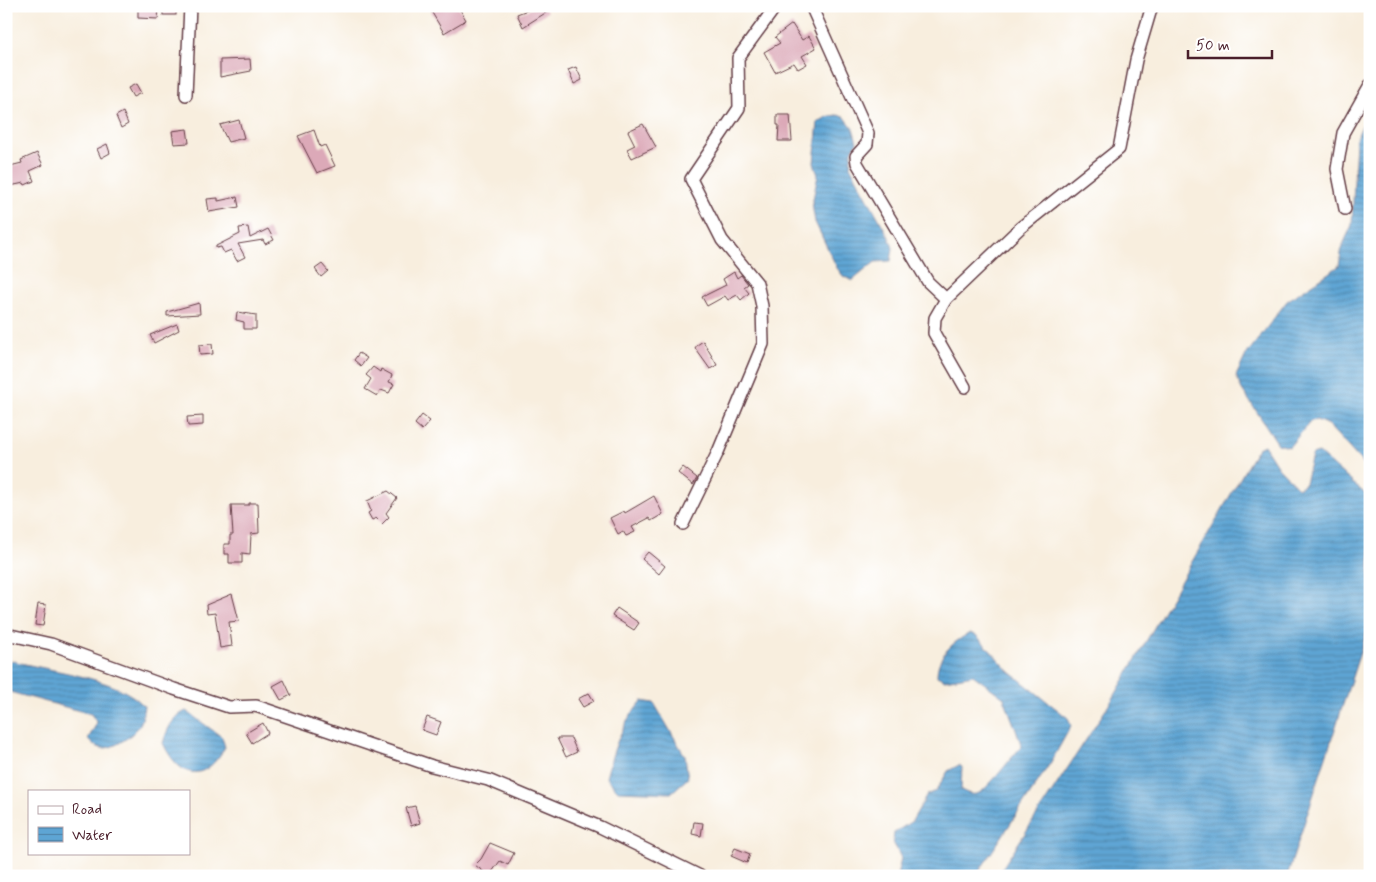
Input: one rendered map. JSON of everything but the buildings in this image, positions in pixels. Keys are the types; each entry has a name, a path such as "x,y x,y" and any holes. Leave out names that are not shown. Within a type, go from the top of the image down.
{"street":[{"path":"186,95 190,6"},
{"path":"683,524 718,452 763,344 762,306 757,283 722,240 692,179 739,108 738,58 776,6"},
{"path":"811,6 868,134 867,144 856,156 857,163 928,282 946,299"},
{"path":"965,387 934,333 935,318 946,299 1020,228 1119,148 1136,60 1152,6"},
{"path":"1345,209 1337,169 1343,133 1370,85"},
{"path":"6,634 51,644 174,689 229,706 256,706 432,766 488,780 600,828 700,876"}],"water":[{"path":"1370,109 1370,471 1328,425 1317,420 1311,421 1289,447 1278,444 1241,388 1236,376 1246,355 1287,301 1339,266 1342,247 1352,225 1356,139"},
{"path":"836,115 844,116 853,128 857,142 852,151 850,166 890,239 893,248 891,261 875,262 852,281 843,276 837,268 815,222 812,204 818,175 814,163 818,122"},
{"path":"1264,445 1278,467 1298,488 1305,483 1312,455 1319,453 1370,498 1370,622 1287,876 997,876 1114,697 1246,468 1258,448"},
{"path":"970,633 977,636 1010,672 1068,718 1071,726 1051,762 976,876 897,876 901,858 893,842 894,833 912,821 927,795 936,791 948,771 959,765 962,767 961,790 970,794 977,794 989,785 1022,746 1004,698 973,675 945,680 937,676 940,662 947,650"},
{"path":"6,659 80,676 117,688 132,696 144,706 141,722 131,735 121,742 110,747 98,747 88,739 97,723 91,714 6,691"},
{"path":"642,701 654,703 685,756 688,778 671,793 618,791 606,778 619,737 629,718"},
{"path":"186,711 222,737 225,747 209,767 201,771 185,770 177,764 163,743 168,729 174,720"}]}
